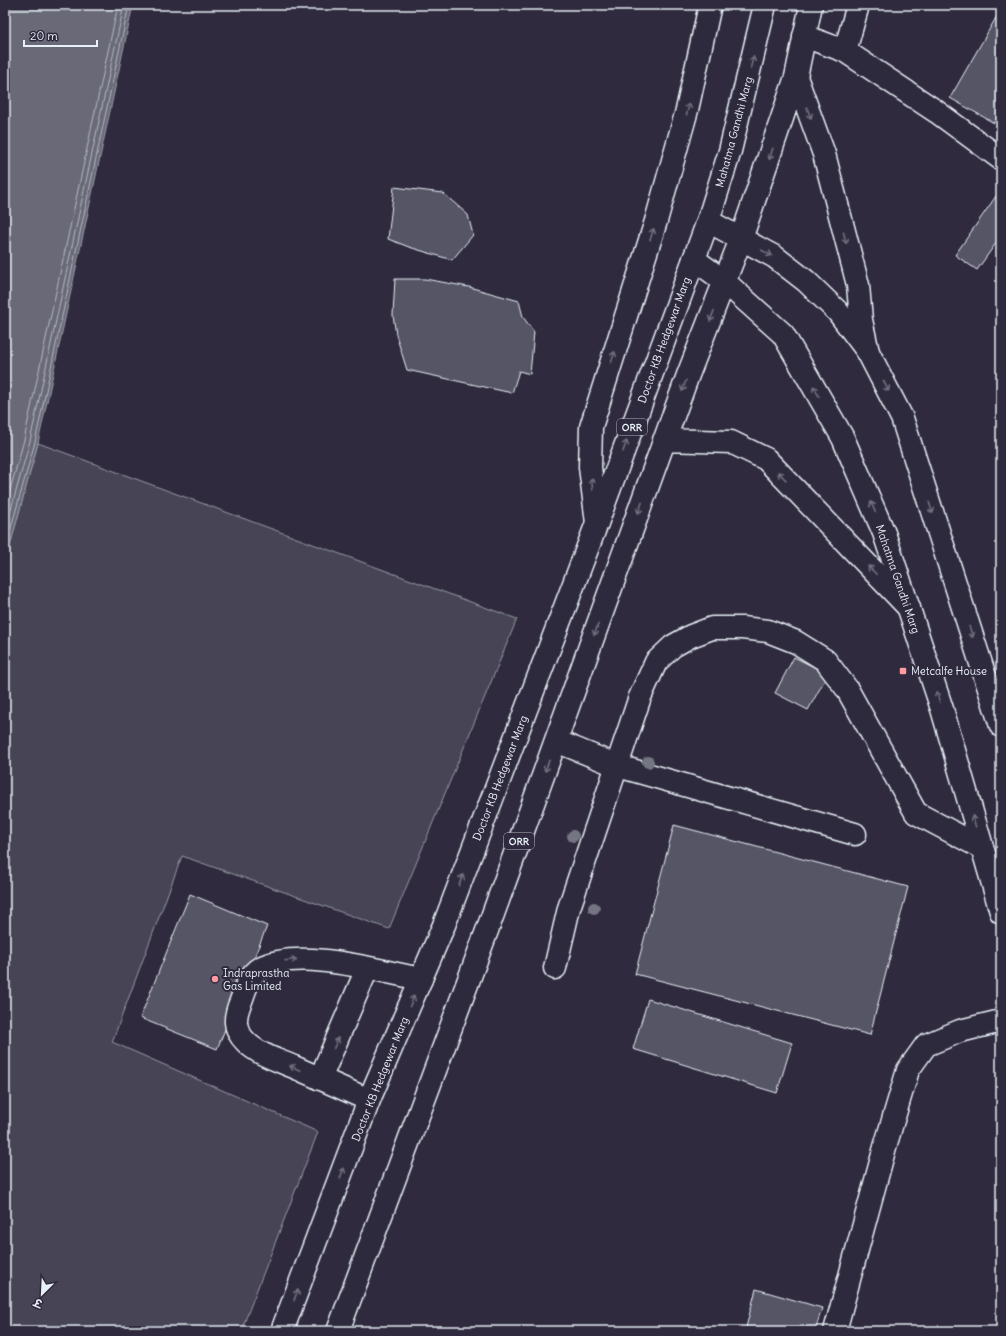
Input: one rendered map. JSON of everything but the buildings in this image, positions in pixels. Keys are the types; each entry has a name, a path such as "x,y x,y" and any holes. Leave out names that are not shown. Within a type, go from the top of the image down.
{"main road":[{"path":"597,522 590,467 591,427 688,110 710,5"},
{"name":"Mahatma Gandhi Marg","path":"708,221 730,150 765,5"},
{"path":"725,282 796,77 811,5"},
{"path":"845,51 858,5"},
{"path":"804,36 845,51 942,116 1001,159"},
{"path":"796,77 824,154 858,285 861,320 868,352"},
{"path":"708,221 775,257 806,282 838,312 868,352 902,418 1001,726"},
{"name":"Doctor KB Hedgewar Marg","path":"282,1331 369,1100 447,918 597,522 708,221"},
{"name":"Mahatma Gandhi Marg","path":"694,259 725,282 783,334 843,438 884,533 942,709 1001,912"},
{"name":"ORR","path":"338,1331 556,741 664,440 725,282"},
{"path":"664,440 731,442 766,459 908,608"},
{"path":"555,968 569,908 640,697 656,662 673,646 691,636 712,628 742,628 768,631 796,642 825,660 847,689 916,813 982,848"},
{"path":"556,741 618,766 855,834"},
{"path":"369,1100 256,1050 239,1034 234,1022 237,1009 250,978 259,968 288,960 325,960 421,979"},
{"path":"320,1079 367,969"},
{"path":"835,1331 885,1147 908,1070 926,1045 960,1031 1001,1021"}],"shaded area":[{"path":"38,443 517,619 389,929 182,856 112,1042 318,1132 241,1331 5,1331 5,564"}],"water":[{"path":"5,5 133,5 38,443 5,564"}],"place":[{"name":"Metcalfe House","path":"903,671"},
{"name":"Indraprastha Gas Limited","path":"215,979"}]}
